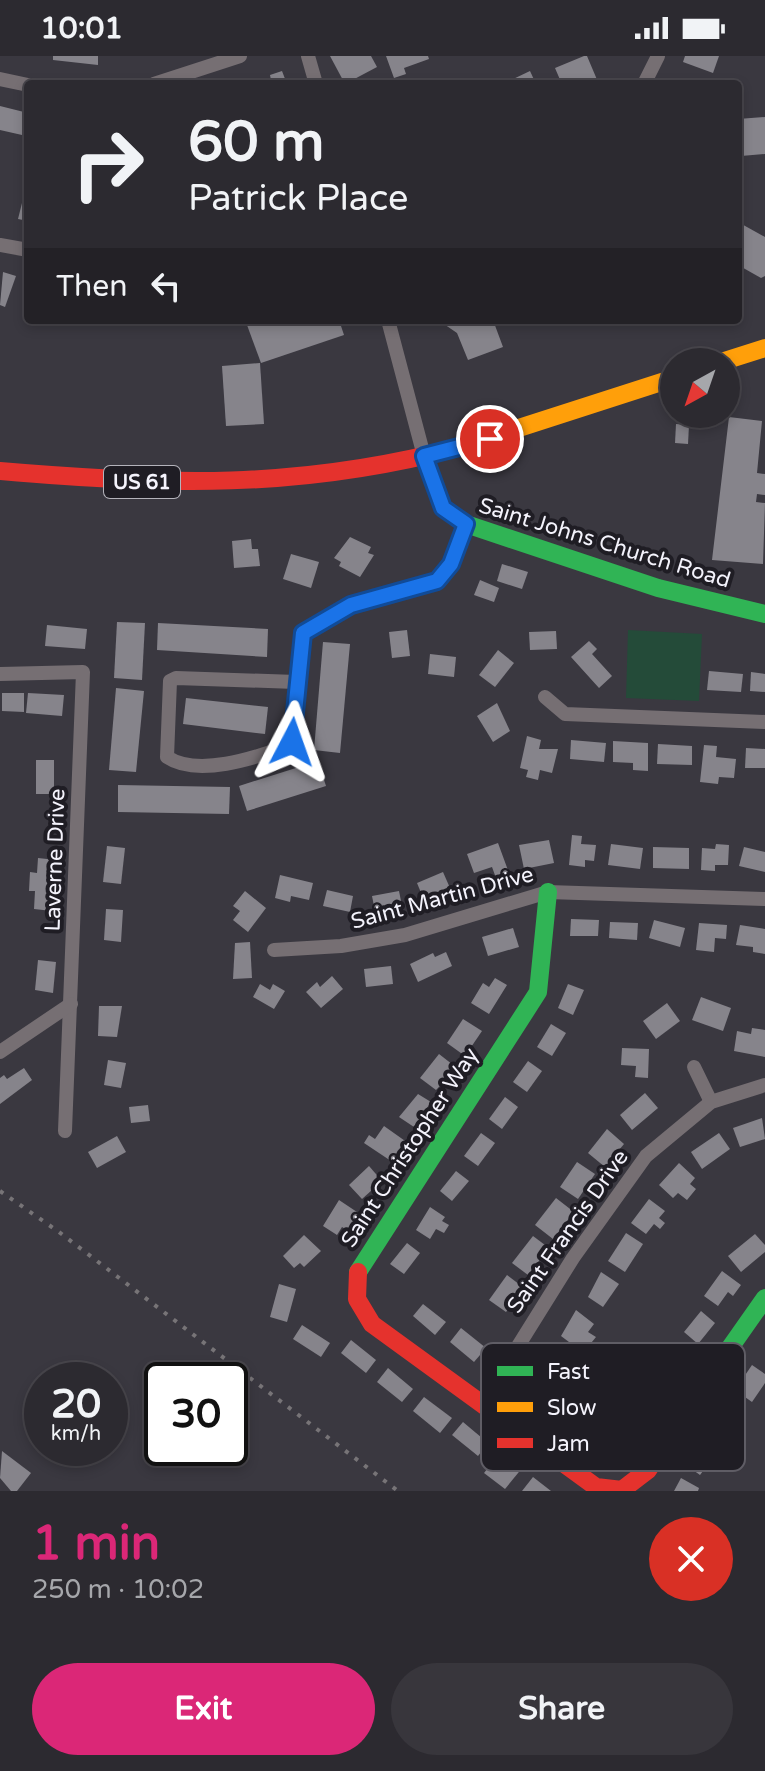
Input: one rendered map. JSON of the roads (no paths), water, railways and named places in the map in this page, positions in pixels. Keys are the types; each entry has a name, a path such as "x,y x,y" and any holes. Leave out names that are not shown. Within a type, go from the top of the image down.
{"street":[{"path":"166,80 240,56"},
{"path":"308,56 315,80"},
{"path":"646,80 658,56"},
{"path":"0,79 24,84"},
{"path":"0,245 24,249"},
{"path":"389,324 424,456"},
{"path":"740,356 765,348"},
{"name":"US 61","path":"0,471 162,483 212,483 334,474 506,435 660,383"},
{"name":"Saint Johns Church Road","path":"424,456 443,508 466,524 658,588 765,614"},
{"path":"296,682 176,678 170,681 167,757 192,763 236,765 289,746 301,638 305,631 351,605 437,581 451,564 466,524"},
{"name":"Laverne Drive","path":"0,674 83,672 65,1131"},
{"path":"545,697 565,714 765,722"},
{"name":"Saint Martin Drive","path":"274,950 341,946 405,935 548,892 765,899"},
{"name":"Saint Christopher Way","path":"481,1403 372,1324 357,1299 358,1269 538,992 548,892"},
{"path":"0,1052 71,1004"},
{"path":"694,1067 711,1102"},
{"name":"Saint Francis Drive","path":"520,1343 564,1271 646,1156 711,1102 765,1085"},
{"name":"Saint Christopher Way","path":"731,1343 765,1298"},
{"name":"Saint Christopher Way","path":"574,1471 596,1487 622,1490 647,1471"}],"railway":[{"path":"0,1191 59,1232 398,1491"}]}
